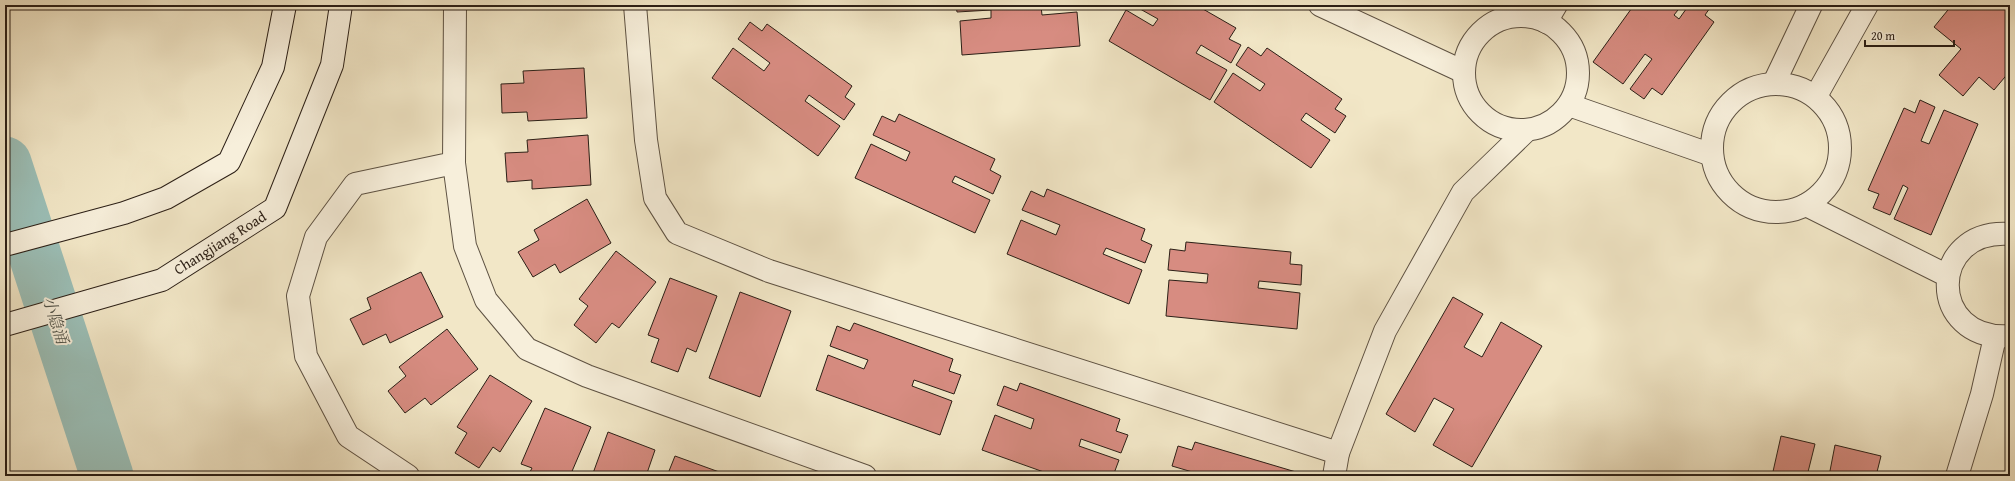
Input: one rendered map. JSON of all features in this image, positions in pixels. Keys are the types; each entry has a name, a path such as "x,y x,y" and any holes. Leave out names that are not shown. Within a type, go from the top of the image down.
{"street":[{"path":"5,244 124,213 166,198 229,162 273,67 285,5"},
{"name":"Changjiang Road","path":"5,325 159,280 275,208 332,65 342,5"},
{"path":"455,5 454,163 465,246 486,300 527,349 587,376 865,476"},
{"path":"635,5 646,140 655,198 677,233 769,271 1338,453"},
{"path":"1320,5 1464,72"},
{"path":"1774,83 1811,5"},
{"path":"1816,96 1867,5"},
{"path":"1334,476 1338,453 1385,332 1463,192 1527,130 1556,119 1569,105 1577,88 1578,68 1573,50 1562,34 1551,13 1528,17 1508,18 1490,25 1476,38 1468,55 1464,72 1467,91 1475,107 1488,120 1504,128 1527,130"},
{"path":"1774,83 1796,86 1816,96 1830,112 1839,132 1841,154 1835,175 1823,193 1806,205 1786,212 1766,212 1746,205 1730,192 1718,175 1712,155 1713,134 1721,115 1734,98 1753,87 1774,83"},
{"path":"1569,105 1712,155"},
{"path":"408,476 348,436 306,356 298,296 316,237 355,184 454,163"},
{"path":"1806,205 1948,276"},
{"path":"1957,476 1982,394 2003,337 1978,333 1964,324 1954,310 1948,293 1948,276 1954,260 1965,246 1980,237 1996,233 2010,234"}],"building":[{"path":"956,5 1052,5 1041,6 1042,15 1077,12 1080,46 962,55 960,21 991,18 991,10 957,12"},
{"path":"1133,5 1196,5 1236,28 1229,39 1241,45 1231,63 1201,45 1196,53 1227,70 1210,100 1109,41 1126,10 1153,26 1158,19"},
{"path":"1634,5 1682,5 1674,15 1679,19 1689,5 1712,5 1705,15 1714,22 1662,95 1652,88 1644,99 1630,89 1652,59 1645,54 1623,84 1593,62"},
{"path":"1952,5 2010,5 2010,71 1994,90 1979,77 1963,96 1939,75 1961,49 1934,27"},
{"path":"750,22 762,31 767,24 852,86 845,97 855,104 844,120 809,95 805,101 840,126 818,156 712,78 733,48 764,71 770,63 738,39"},
{"path":"1248,47 1261,56 1267,48 1342,99 1335,109 1346,116 1335,133 1306,113 1301,120 1330,140 1311,168 1214,102 1233,73 1260,91 1265,84 1236,65"},
{"path":"584,68 587,118 528,121 527,112 502,113 501,84 524,83 523,71"},
{"path":"1920,100 1935,107 1921,141 1929,144 1944,110 1978,124 1931,235 1894,219 1908,188 1903,185 1890,215 1873,208 1879,194 1868,190 1904,108 1915,113"},
{"path":"899,114 995,159 990,170 1001,176 993,194 955,176 952,182 990,200 975,233 855,178 871,144 906,161 910,152 873,135 882,116 895,122"},
{"path":"588,135 591,185 532,189 532,180 507,182 505,153 528,152 527,140"},
{"path":"1047,189 1145,229 1141,240 1152,245 1145,263 1106,248 1103,254 1142,270 1129,304 1007,254 1021,220 1056,235 1060,225 1022,210 1031,191 1044,197"},
{"path":"587,199 611,243 560,273 555,264 533,277 518,252 539,240 534,230"},
{"path":"1186,242 1291,252 1290,264 1302,265 1301,285 1259,281 1258,288 1300,293 1297,329 1166,316 1169,280 1207,283 1208,274 1168,270 1170,249 1185,251"},
{"path":"616,251 656,282 619,328 612,323 596,343 574,325 588,306 579,299"},
{"path":"421,272 443,317 390,343 386,334 363,345 350,319 371,309 367,298"},
{"path":"670,278 717,296 696,352 687,348 678,372 651,362 659,339 648,335"},
{"path":"740,292 791,311 760,397 709,378"},
{"path":"1453,297 1483,314 1464,347 1482,357 1501,322 1542,346 1472,467 1433,445 1454,409 1434,398 1415,432 1386,414"},
{"path":"854,323 953,359 949,371 961,375 954,394 914,380 912,386 952,401 940,435 816,390 828,355 864,369 868,360 830,346 837,326 850,331"},
{"path":"447,329 478,369 431,405 425,398 405,413 388,391 406,376 399,367"},
{"path":"490,375 532,401 500,452 493,447 479,468 455,453 467,433 457,427"},
{"path":"1020,383 1120,419 1116,431 1128,435 1121,453 1081,439 1079,446 1119,460 1113,476 1055,476 982,450 995,415 1031,429 1034,419 997,405 1004,386 1017,391"},
{"path":"545,408 591,427 570,476 528,476 532,468 521,464"},
{"path":"608,432 655,450 646,476 592,476"},
{"path":"1781,436 1815,444 1807,476 1772,476"},
{"path":"1195,442 1296,472 1295,476 1206,476 1172,466 1178,446 1192,450"},
{"path":"1835,445 1881,456 1876,476 1829,476"},
{"path":"675,456 722,473 721,476 667,476"}],"waterway":[{"name":"小隐涌","path":"5,163 107,476"}]}
